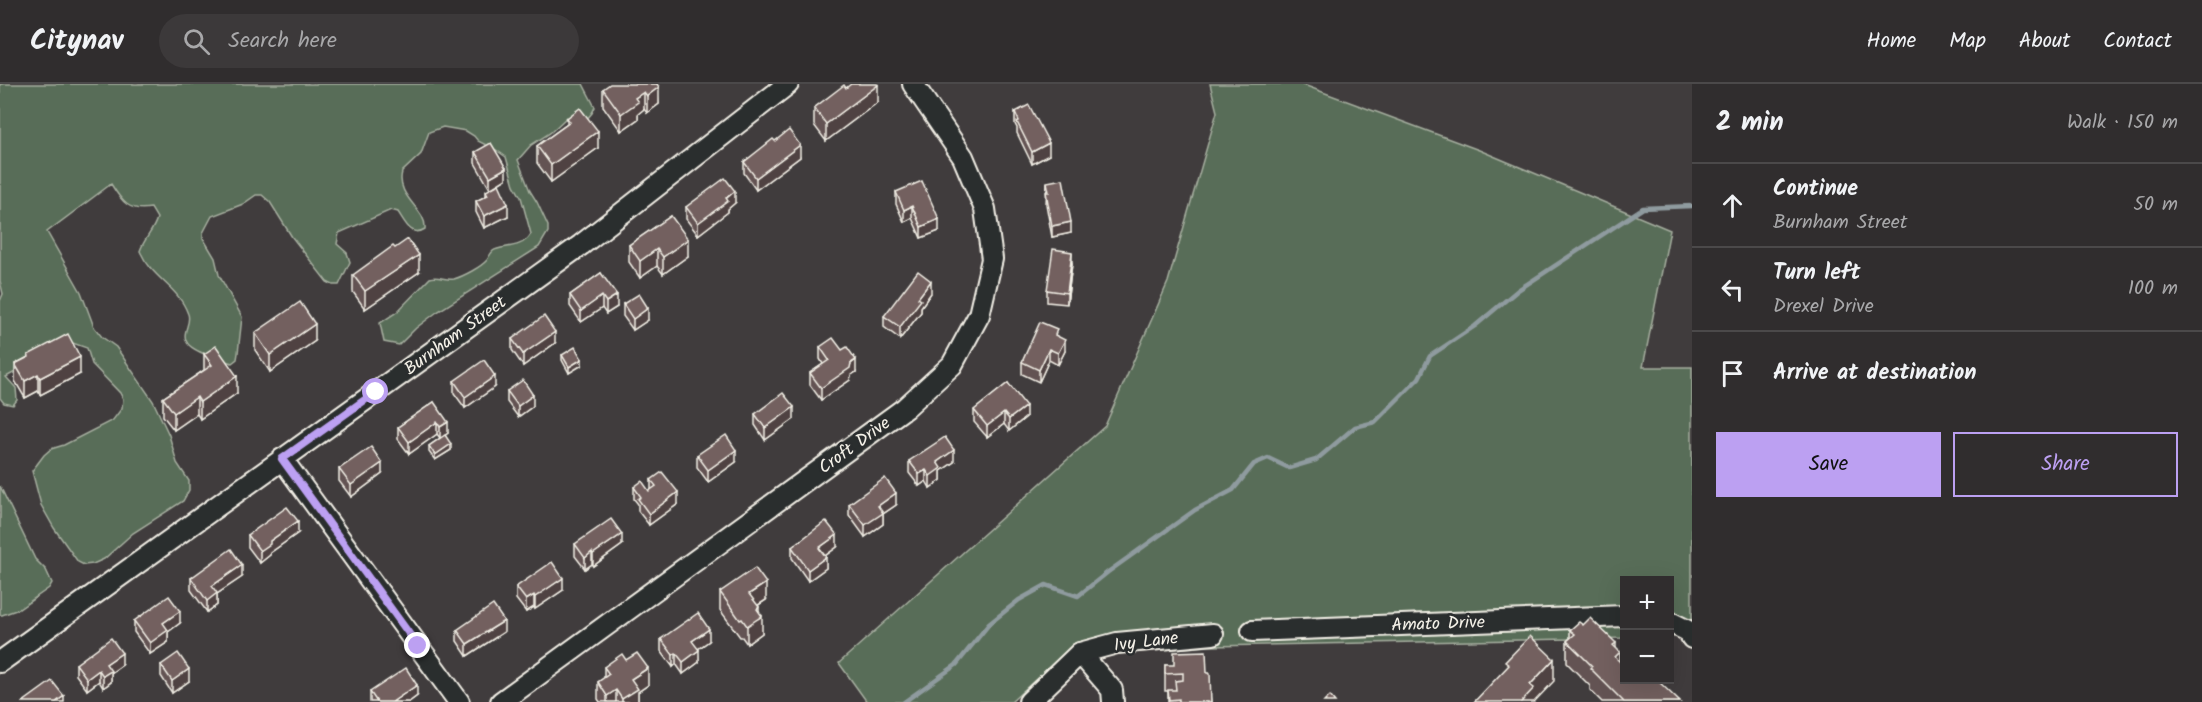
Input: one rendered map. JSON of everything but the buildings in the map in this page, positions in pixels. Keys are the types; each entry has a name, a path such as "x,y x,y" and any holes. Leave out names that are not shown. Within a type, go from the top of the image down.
{"street":[{"name":"Burnham Street","path":"0,662 580,245 788,84"},
{"name":"Croft Drive","path":"501,702 905,408 952,364 980,315 992,259 985,209 963,157 913,84"},
{"path":"282,459 459,702"},
{"name":"Amato Drive","path":"1252,631 1620,616"},
{"path":"1674,624 1688,632 1692,638"},
{"name":"Ivy Lane","path":"1029,702 1080,654 1117,643 1212,634"},
{"name":"Ivy Lane","path":"1080,654 1112,690 1113,702"}],"green space":[{"path":"0,84 583,84 595,107 586,120 566,118 550,133 531,145 518,160 530,191 548,226 548,232 539,247 437,312 399,345 384,342 380,323 397,312 430,278 454,279 463,276 484,263 493,251 522,243 531,234 521,197 514,185 506,157 478,141 466,131 443,127 429,132 421,154 402,172 403,189 421,215 425,229 416,232 412,230 398,212 391,210 339,233 337,244 347,253 350,262 339,285 327,282 292,237 270,202 262,195 256,195 243,204 212,216 203,233 203,238 215,258 219,275 242,317 237,359 232,363 198,351 186,341 185,333 189,318 184,304 151,269 140,251 157,218 151,208 137,208 127,204 111,184 47,232 81,292 94,327 102,337 116,347 153,401 169,435 177,463 189,481 189,490 183,501 133,533 104,559 84,565 78,562 41,505 32,471 51,449 64,445 113,420 122,408 123,399 92,364 87,348 70,342 6,377 16,388 17,400 13,405 4,403 0,398 0,301 3,294 0,281"},
{"path":"1210,84 1301,84 1479,150 1670,230 1643,367 1692,367 1692,636 1674,637 1674,576 1620,576 1620,638 1209,646 1058,659 1011,702 867,702 839,663 1105,426 1168,282 1217,112"},
{"path":"0,486 35,559 46,570 52,583 49,588 19,609 2,615 0,615"}],"waterway":[{"path":"904,702 956,665 989,624 1019,600 1046,585 1078,596 1195,510 1233,490 1254,464 1268,458 1289,468 1316,460 1355,427 1375,422 1419,378 1430,356 1475,326 1518,290 1643,208 1692,206"}],"route":[{"path":"376,392 282,459 418,646"}]}
